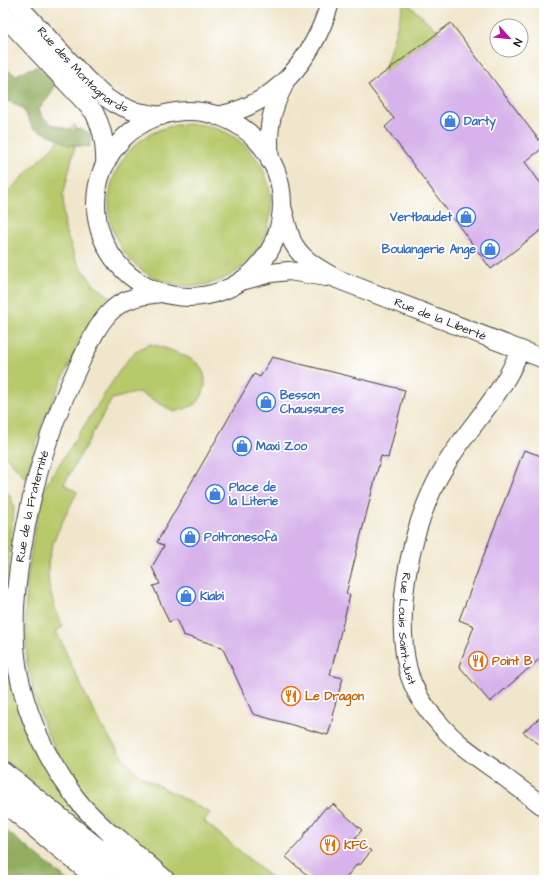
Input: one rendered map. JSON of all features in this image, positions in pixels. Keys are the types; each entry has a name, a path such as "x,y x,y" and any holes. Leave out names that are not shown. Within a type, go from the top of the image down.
{"highway":[{"path":"3,773 135,880"},
{"path":"3,800 101,880"},
{"path":"114,837 163,880"}],"street":[{"name":"Rue des Montagnards","path":"16,3 86,79 105,97 114,103 133,111 161,116"},
{"path":"217,116 237,112 254,104 273,92 288,77 312,46 330,3"},
{"name":"Rue des Montagnards","path":"3,15 94,112 104,140 105,165"},
{"path":"270,161 268,137 270,120 276,102 288,77"},
{"path":"189,112 217,116 236,125 248,133 258,143 270,161 278,181 281,202 279,223 272,244 261,262 252,272 240,281 222,291 202,296 182,297 161,293 142,284 124,272 115,261 104,242 98,221 96,200 100,178 112,153 125,137 142,125 161,116 174,113 189,112"},
{"name":"Rue de la Liberté","path":"281,202 293,242 304,258 314,266 337,279 544,359"},
{"name":"Rue de la Liberté","path":"240,281 271,273 289,271 337,279"},
{"name":"Rue de la Fraternité","path":"114,837 94,819 66,785 52,762 32,719 22,688 16,651 15,614 17,576 27,519 40,465 57,416 85,353 102,322 115,308 134,298 161,293"},
{"name":"Rue Louis Saint-Just","path":"520,350 507,377 451,456 438,477 428,499 411,554 406,583 403,629 409,671 422,701 438,722 457,742 544,806"}],"green space":[{"path":"404,3 407,3 439,32 383,74"},
{"path":"38,67 55,85 49,97 39,109 42,117 51,124 73,131 79,129 90,133 90,147 68,145 53,136 33,128 23,109 10,101 3,104 3,70 9,71 16,75"},
{"path":"75,124 77,137 63,196 65,230 76,260 94,285 112,298 97,313 80,342 42,424 26,479 3,453 3,197"},
{"path":"190,124 221,130 235,138 247,148 257,160 265,174 271,205 265,236 257,250 247,262 235,272 221,280 190,286 159,280 145,272 133,262 123,250 115,236 109,205 115,174 123,160 133,148 145,138 159,130"},
{"path":"150,344 183,355 199,365 205,380 204,391 202,396 195,404 175,412 139,392 112,399 64,484 77,492 57,533 49,558 49,585 56,610 63,627 56,631 102,727 127,761 141,776 210,813 204,821 274,880 179,880 103,814 76,784 59,757 44,726 35,698 27,663 25,613 27,580 34,533 44,488 122,367 137,351"},
{"path":"3,487 11,497 14,509 3,619"},
{"path":"3,619 5,651 11,684 29,743 40,762 88,828 3,759"},
{"path":"3,828 67,880 3,880"}],"building":[{"path":"451,23 544,147 525,162 544,188 544,228 491,269 385,127 394,119 368,85"},
{"path":"272,357 405,390 388,458 381,456 346,594 350,595 330,675 343,678 332,715 334,715 328,735 253,714 222,647 183,635 176,619 169,622 153,586 160,584 152,567 164,546 157,542 254,374 260,377"},
{"path":"524,450 544,457 544,655 490,702 459,666 474,626 459,620"},
{"path":"544,714 544,748 523,732"},
{"name":"KFC","path":"333,804 362,830 355,838 371,851 360,865 358,863 344,880 313,880 286,857 304,837 303,836 325,808 329,808"}],"place":[{"name":"Darty","path":"450,121"},
{"name":"Vertbaudet","path":"466,217"},
{"name":"Boulangerie Ange","path":"490,249"},
{"name":"Besson Chaussures","path":"266,402"},
{"name":"Maxi Zoo","path":"242,446"},
{"name":"Place de la Literie","path":"215,494"},
{"name":"Poltronesofà","path":"190,537"},
{"name":"Kiabi","path":"186,596"},
{"name":"Point B","path":"478,661"},
{"name":"Le Dragon","path":"291,696"},
{"name":"KFC","path":"330,845"}]}
